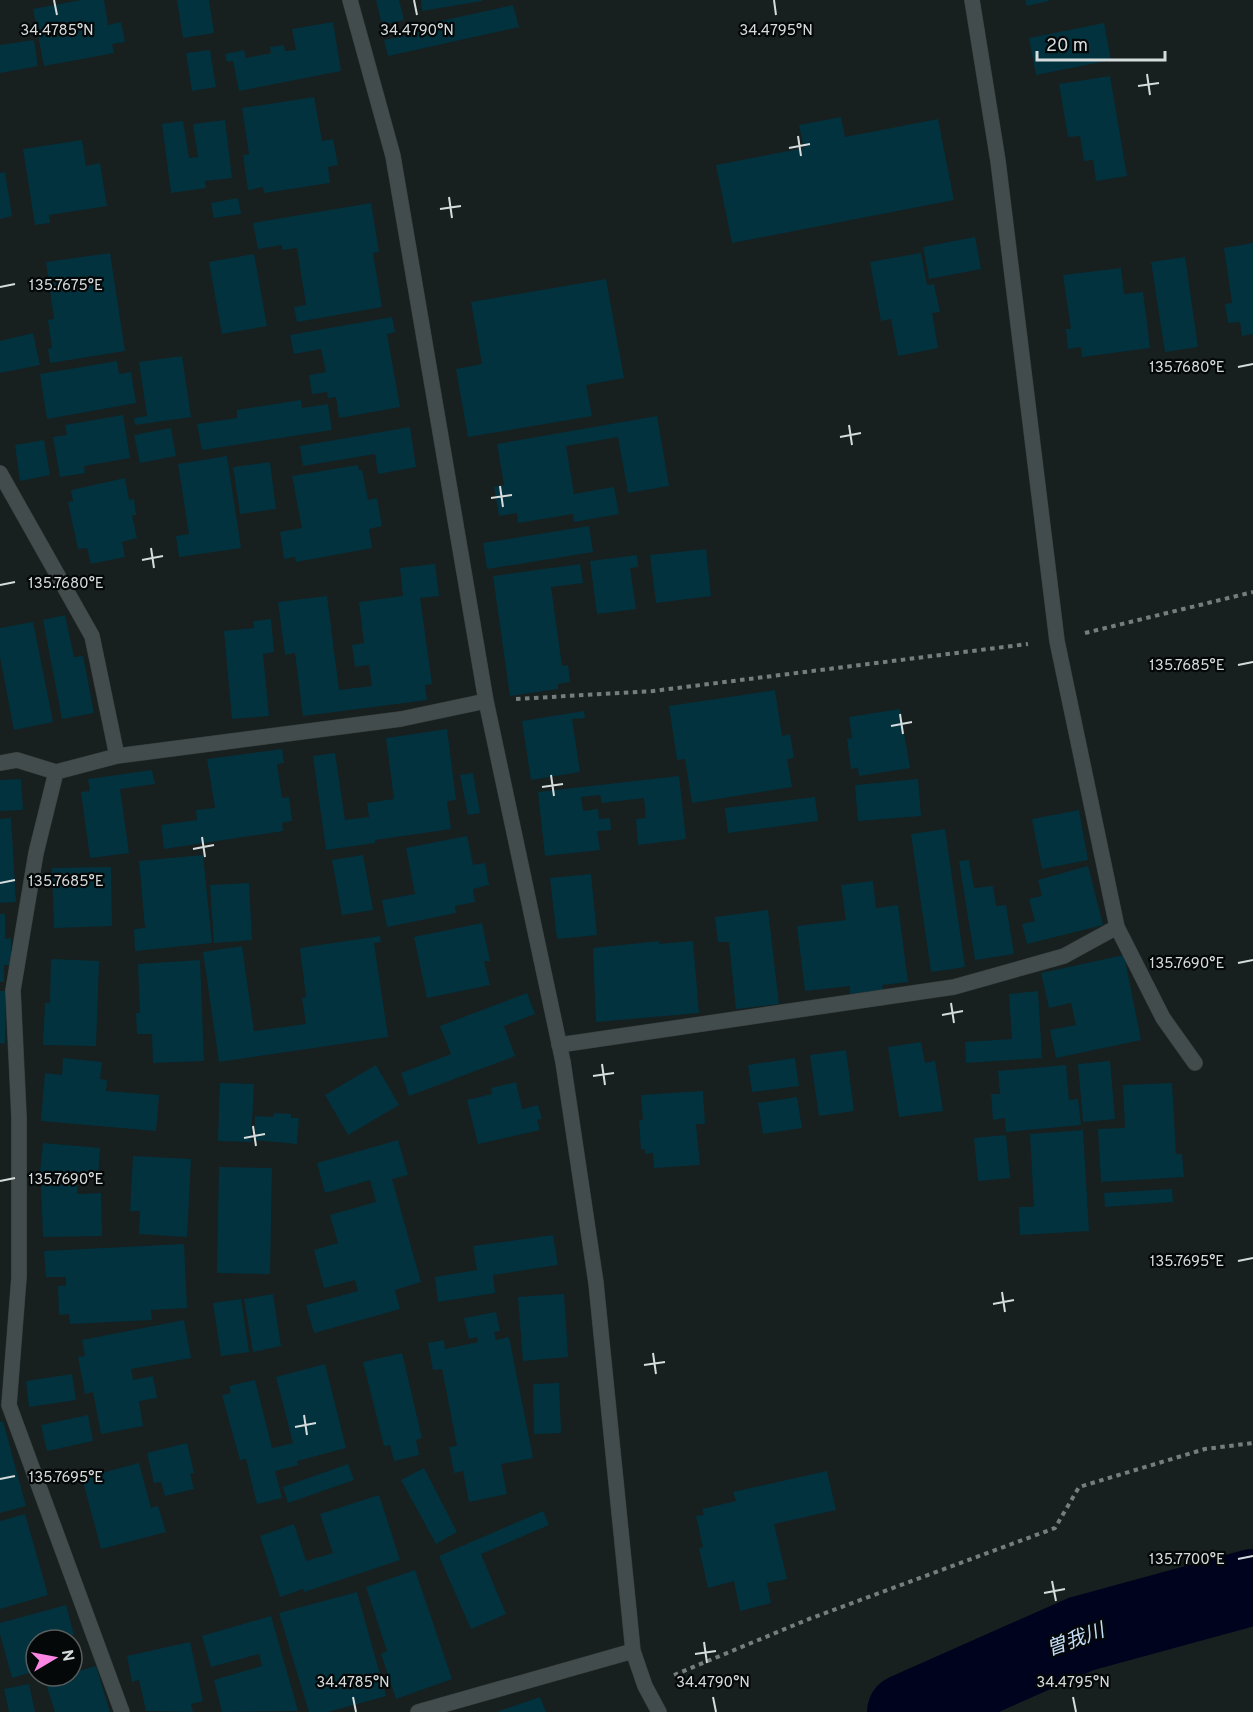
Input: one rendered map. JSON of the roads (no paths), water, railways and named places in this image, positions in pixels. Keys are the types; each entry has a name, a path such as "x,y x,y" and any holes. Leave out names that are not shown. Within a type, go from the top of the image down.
{"street":[{"path":"350,0 393,156 486,701 559,1045 596,1283 633,1651 645,1686 657,1708"},
{"path":"972,0 998,161 1057,640 1117,927 1163,1018 1195,1063"},
{"path":"0,473 92,636 117,756"},
{"path":"0,763 17,760 56,772 117,756 401,719 486,701"},
{"path":"56,772 36,853 13,990 19,1117 19,1277 9,1405 122,1712"},
{"path":"559,1045 954,987 1064,956 1117,927"},
{"path":"418,1712 633,1651"}],"waterway":[{"name":"曽我川","path":"905,1712 1081,1634 1253,1587"}]}
